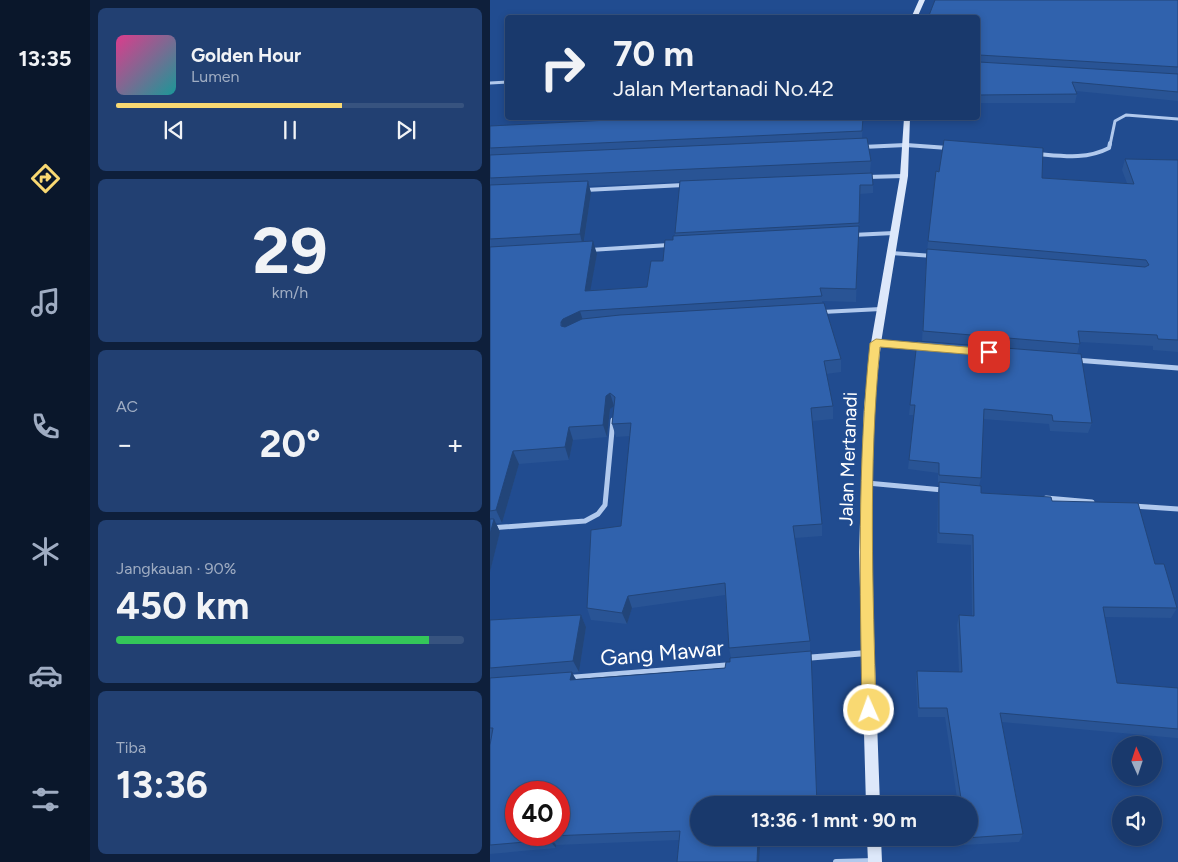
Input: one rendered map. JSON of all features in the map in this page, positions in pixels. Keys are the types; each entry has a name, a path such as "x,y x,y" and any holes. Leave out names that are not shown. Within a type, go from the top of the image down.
{"street":[{"path":"915,15 922,0"},
{"path":"490,83 505,82"},
{"path":"1030,153 1088,156 1101,154 1109,148 1115,121 1119,117 1131,115 1178,118"},
{"name":"Jalan Mertanadi","path":"872,796 865,552 869,408 881,309 904,176 907,120"},
{"path":"856,147 906,145 954,148"},
{"path":"865,177 904,176"},
{"path":"579,190 687,185"},
{"path":"846,236 894,233"},
{"path":"585,250 671,245"},
{"path":"891,252 939,257"},
{"path":"812,312 881,309"},
{"path":"876,343 924,347"},
{"path":"1071,359 1178,368"},
{"path":"490,528 585,521 598,514 604,505 614,410"},
{"path":"866,483 954,491"},
{"path":"1042,498 1100,503"},
{"path":"1129,505 1178,510"},
{"path":"798,659 867,653"},
{"name":"Gang Mawar","path":"560,679 738,664"},
{"path":"836,862 875,862 874,846"}],"building":[{"path":"935,0 1178,0 1178,67 980,55 980,15 929,15"},
{"path":"980,62 1178,74 1178,92 1072,82 1077,94 980,95"},
{"path":"609,120 863,120 862,131 490,148 490,126"},
{"path":"867,138 871,161 490,178 490,155"},
{"path":"944,140 1043,148 1042,178 1134,184 1125,159 1178,160 1178,340 1158,339 1157,335 1078,331 1080,344 923,331 927,249 1145,267 1149,265 1146,260 928,241 936,171 939,172"},
{"path":"872,173 873,185 860,185 859,223 675,233 680,181"},
{"path":"588,181 580,234 490,239 490,185"},
{"path":"859,226 856,289 820,288 822,296 580,311 563,319 561,322 561,326 565,327 582,319 620,315 824,303 841,359 824,361 833,406 811,408 822,524 793,526 810,641 729,648 725,583 628,596 622,613 587,608 591,530 621,526 631,423 612,424 615,397 610,393 606,396 603,425 569,427 565,447 513,451 496,510 490,511 490,247 593,241 585,291 647,287 651,261 663,261 665,240 673,240 673,236"},
{"path":"917,341 1081,354 1092,423 1053,421 1052,415 984,409 981,478 939,475 939,463 909,460 915,405 910,405"},
{"path":"939,482 981,486 981,493 1051,497 1052,501 1138,503 1155,564 1164,564 1177,608 1103,607 1117,683 1178,688 1178,729 1000,713 1023,834 978,837 978,796 961,796 947,708 919,708 917,671 962,672 959,615 974,616 973,535 939,533"},
{"path":"490,519 494,519 490,534"},
{"path":"581,615 573,661 490,668 490,620"},
{"path":"811,651 817,796 690,796 690,846 758,846 757,862 677,862 680,831 570,835 570,781 505,781 505,844 490,845 490,745 493,728 490,728 490,678 572,672 570,680 725,668 726,662 730,662 730,658"}],"route":[{"path":"869,710 865,569 869,408 876,343 989,352"}]}
